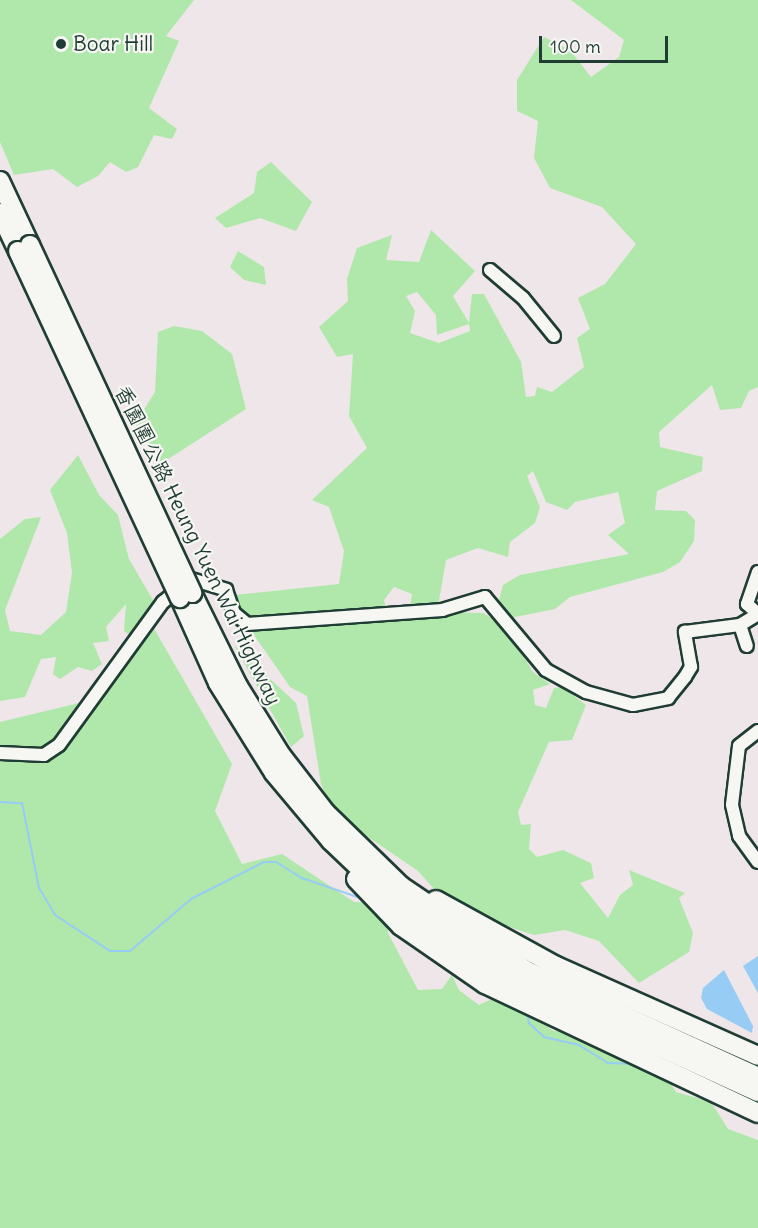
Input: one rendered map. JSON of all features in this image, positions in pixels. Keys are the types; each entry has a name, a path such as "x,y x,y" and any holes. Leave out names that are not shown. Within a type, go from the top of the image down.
{"highway":[{"name":"香園圍公路 Heung Yuen Wai Highway","path":"0,181 24,248 186,595 238,718 305,813 370,870"},
{"name":"香園圍公路 Heung Yuen Wai Highway","path":"0,213 24,248"},
{"name":"香園圍公路 Heung Yuen Wai Highway","path":"186,595 258,721 370,870"},
{"path":"370,870 421,891 515,946 758,1056"},
{"path":"370,870 510,961 758,1077"},
{"path":"370,870 439,935 500,974 758,1092"},
{"path":"370,870 401,926 485,984 758,1113"}],"street":[{"path":"490,270 523,298 554,336"},
{"path":"0,753 44,754 59,745 163,602 191,579 226,590 234,612 247,624 442,610 484,597 546,670 586,692 633,705 668,698 686,677 691,667 685,632 740,625 758,614 747,604 758,572"},
{"path":"740,625 747,646"},
{"path":"758,731 739,746 732,805 739,836 758,862"}],"green space":[{"path":"0,0 194,0 166,36 179,41 149,108 177,129 172,139 154,135 138,167 126,172 110,162 98,176 77,187 53,169 14,175 0,142"},
{"path":"571,0 758,0 758,387 749,391 741,408 720,410 712,385 659,432 660,447 703,457 702,471 657,491 655,510 686,511 695,520 694,541 680,562 663,572 570,597 555,609 506,619 499,600 503,585 520,575 629,554 608,535 625,523 618,492 575,502 567,510 546,502 533,471 527,476 540,507 535,523 510,542 508,557 478,548 446,560 437,612 483,613 505,626 533,672 550,684 533,690 535,705 546,708 554,688 562,687 586,705 572,740 549,742 518,812 521,825 531,824 529,849 537,857 563,850 591,863 594,878 580,883 608,918 620,895 633,885 629,870 685,893 679,898 693,933 689,952 639,983 599,941 565,930 534,935 497,923 436,891 418,871 352,826 329,802 321,784 307,696 290,687 252,632 234,626 253,620 236,605 235,595 339,584 344,551 329,507 312,500 367,448 349,416 353,354 337,357 319,327 348,301 347,279 357,248 392,235 386,260 419,262 431,230 475,271 453,296 469,323 472,294 484,294 521,362 526,397 535,396 537,387 552,392 584,367 577,338 590,329 578,298 605,284 636,244 602,207 550,188 534,158 538,121 517,111 517,80 544,37 570,50 591,77 619,57 624,40","holes":["417,292 436,315 437,335 469,324 470,331 439,343 410,333 415,311 406,296","394,587 412,594 409,613 388,616 384,600"]},
{"path":"271,162 312,202 296,231 260,218 226,228 215,218 254,193 257,172"},
{"path":"238,251 264,267 266,285 244,280 230,267"},
{"path":"174,326 202,331 232,354 246,409 162,463 135,424 155,392 158,332"},
{"path":"78,455 99,495 118,515 129,559 157,607 131,636 124,631 126,604 106,627 109,641 93,643 102,664 92,671 78,667 60,679 53,674 56,657 41,659 25,697 0,701 0,539 25,519 41,517 5,610 10,631 41,635 66,612 72,573 67,533 50,490"},
{"path":"152,625 232,764 215,811 242,864 282,854 354,902 387,903 388,933 418,990 442,989 452,975 459,990 479,1005 498,996 554,1031 565,1030 669,1080 676,1092 711,1102 728,1129 758,1140 758,1228 0,1228 0,722 83,702 136,652"},
{"path":"234,645 296,703 304,736 291,747"}],"water":[{"path":"758,956 758,993 743,966"},
{"path":"724,970 753,1026 752,1033 707,1009 701,998 703,988"}],"waterway":[{"path":"0,802 22,803 39,888 55,915 110,951 130,951 191,899 264,862 276,862 302,878 363,899"},
{"path":"456,975 502,1001"},
{"path":"527,1011 529,1023 544,1037 579,1045 608,1063 635,1064"}],"place":[{"name":"Boar Hill","path":"61,44"}]}
